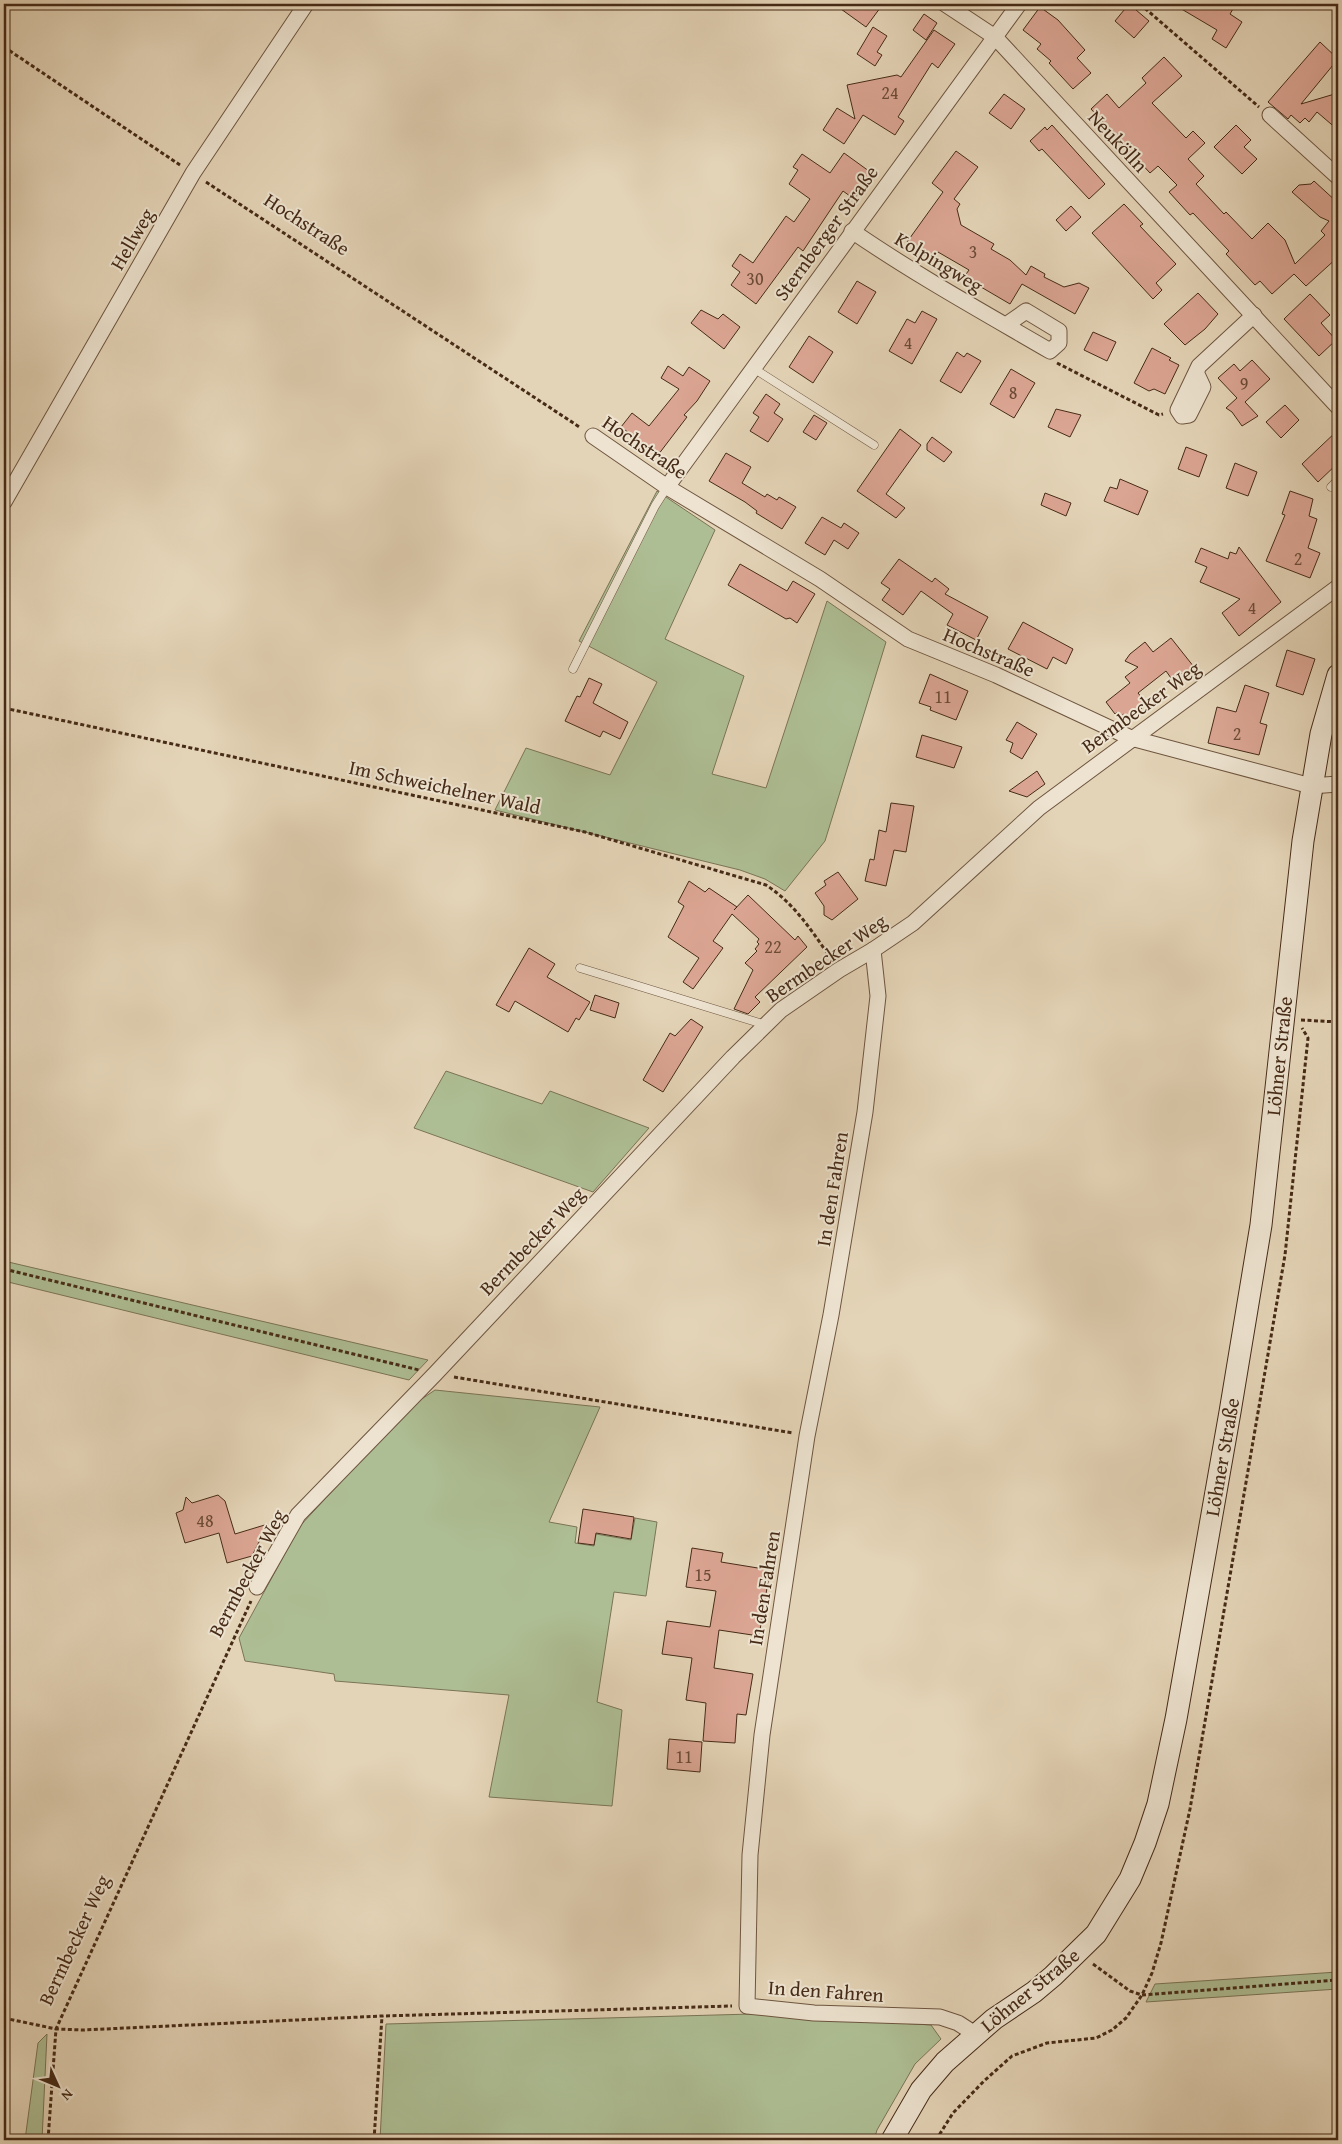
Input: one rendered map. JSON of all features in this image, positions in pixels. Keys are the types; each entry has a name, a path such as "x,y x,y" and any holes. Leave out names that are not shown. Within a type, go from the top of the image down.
{"main road":[{"name":"Löhner Straße","path":"892,2140 921,2090 945,2062 994,2019 1034,1992 1078,1953 1096,1934 1130,1879 1146,1844 1158,1804 1168,1757 1229,1422 1261,1225 1296,897 1311,786 1321,734 1338,674"}],"street":[{"name":"Hellweg","path":"4,502 193,173 306,4"},
{"name":"Neukölln","path":"945,4 995,36 1338,408"},
{"name":"Sternberger Straße","path":"667,487 1019,4"},
{"path":"1270,115 1338,177"},
{"name":"Kolpingweg","path":"852,231 903,266 1050,351"},
{"path":"1006,325 1026,311 1059,331 1059,343 1050,351"},
{"path":"1178,410 1199,366 1254,316"},
{"name":"Hochstraße","path":"593,436 667,487 820,579 908,640 996,675 1131,738 1311,786 1338,784"},
{"name":"Bermbecker Weg","path":"258,1587 298,1515 435,1374 732,1057 781,1010 839,970 914,923 1039,808 1131,738 1338,587"},
{"name":"In den Fahren","path":"873,950 878,996 865,1112 831,1315 807,1436 762,1735 750,1855 747,2006 814,2013 940,2018 958,2023 975,2034"}],"lane":[{"path":"753,368 874,445"},
{"path":"1331,487 1338,480"},
{"path":"573,669 655,506 667,487"},
{"path":"580,968 766,1025"}],"path":[{"path":"1140,4 1270,115"},
{"name":"Hochstraße","path":"4,47 593,436"},
{"path":"1050,351 1057,364 1159,415 1178,410"},
{"name":"Im Schweichelner Wald","path":"4,708 585,832 766,885 780,894 795,908 839,970"},
{"path":"936,2140 953,2113 1012,2056 1047,2043 1096,2038 1112,2030 1126,2018 1142,1995 1152,1973 1161,1943 1190,1809 1285,1255 1308,1038 1297,1019 1338,1022"},
{"path":"4,1269 435,1374 807,1436"},
{"name":"Bermbecker Weg","path":"48,2140 56,2029 258,1587"},
{"path":"1078,1953 1130,1991 1142,1995 1338,1980"},
{"path":"4,2018 56,2029 83,2030 382,2016 747,2006"},
{"path":"374,2140 382,2016"}],"green space":[{"path":"657,491 715,530 665,639 744,676 712,774 766,788 827,601 886,642 825,841 785,891 765,879 740,870 495,810 526,748 610,775 657,682 579,641"},
{"path":"446,1071 542,1104 550,1091 649,1128 593,1192 414,1128"},
{"path":"4,1261 428,1360 409,1380 4,1281"},
{"path":"435,1390 600,1407 549,1522 577,1527 575,1543 594,1546 596,1534 631,1540 635,1518 657,1522 646,1596 614,1592 597,1702 622,1710 612,1806 489,1797 509,1695 335,1681 334,1674 245,1661 239,1638 300,1526 410,1407"},
{"path":"1338,1972 1338,1989 1146,2002 1155,1984"},
{"path":"752,2014 931,2025 941,2039 915,2064 877,2130 874,2140 380,2140 386,2024"},
{"path":"47,2034 42,2140 25,2140 38,2043"}],"building":[{"path":"834,4 883,4 866,27"},
{"path":"1129,4 1149,21 1134,38 1115,21"},
{"path":"1173,4 1236,4 1230,14 1242,22 1226,48 1212,39 1217,30"},
{"path":"1040,7 1058,20 1085,50 1077,58 1091,73 1073,89 1049,63 1051,61 1037,49 1041,44 1023,30"},
{"path":"924,14 937,23 926,40 913,30"},
{"path":"873,27 887,36 877,52 882,55 875,66 857,54"},
{"path":"934,30 955,44 938,68 932,63 898,117 904,121 895,135 863,115 844,144 823,130 837,108 855,119 847,85 897,75 901,77"},
{"path":"1320,42 1338,59 1301,104 1338,93 1338,130 1317,112 1309,122 1305,118 1300,123 1291,115 1288,119 1268,102"},
{"path":"1164,57 1182,76 1152,103 1186,138 1193,131 1205,143 1188,159 1204,176 1196,184 1224,214 1226,212 1252,239 1268,223 1285,240 1295,264 1325,235 1321,231 1329,221 1320,217 1292,192 1299,185 1311,184 1314,181 1338,203 1338,257 1306,286 1294,274 1272,294 1260,281 1255,285 1226,254 1229,251 1193,213 1190,215 1169,192 1177,185 1158,166 1150,173 1091,109 1107,94 1119,108 1146,83 1142,78"},
{"path":"1004,94 1025,109 1011,129 989,113"},
{"path":"1052,125 1105,184 1089,199 1042,149 1039,151 1030,141 1045,127 1047,130"},
{"path":"1236,125 1251,140 1244,147 1257,159 1242,174 1214,147"},
{"path":"956,151 978,167 954,199 960,204 957,209 961,225 994,244 991,249 1010,260 1026,275 1031,266 1045,274 1044,277 1064,287 1079,283 1089,288 1075,314 1022,284 1010,304 964,277 969,270 938,252 932,260 907,242 943,192 932,183"},
{"path":"844,153 873,174 854,199 843,191 803,251 798,247 756,304 731,285 740,272 732,266 740,254 753,263 786,216 794,222 810,199 789,184 798,170 793,167 802,154 830,173"},
{"path":"1124,204 1143,224 1140,226 1176,264 1156,283 1162,290 1153,299 1092,233"},
{"path":"1071,206 1081,217 1066,231 1056,220"},
{"path":"857,281 876,292 857,324 838,312"},
{"path":"1198,293 1218,314 1205,329 1185,345 1164,324"},
{"path":"1310,294 1330,315 1321,323 1336,340 1319,356 1284,319"},
{"path":"701,310 718,319 723,314 740,327 724,349 691,323"},
{"path":"922,311 937,319 912,364 889,351 907,319 915,323"},
{"path":"1093,332 1116,342 1107,361 1084,350"},
{"path":"809,336 833,352 813,383 789,367"},
{"path":"1152,348 1171,358 1169,360 1179,365 1165,394 1154,389 1149,391 1134,383"},
{"path":"957,352 964,357 967,353 981,361 961,393 940,381"},
{"path":"1252,360 1270,379 1245,402 1258,416 1242,426 1232,412 1226,408 1237,398 1218,378 1234,364 1240,371"},
{"path":"668,366 683,376 689,367 710,381 697,401 684,415 687,417 658,455 621,427 632,413 649,426 679,389 661,378"},
{"path":"1011,369 1035,383 1014,418 990,404"},
{"path":"766,394 780,404 774,413 783,419 768,442 750,431 759,417 753,413"},
{"path":"1285,405 1299,420 1281,438 1266,422"},
{"path":"1056,409 1081,415 1070,437 1048,427"},
{"path":"814,415 827,423 816,440 803,432"},
{"path":"900,429 921,445 886,494 905,508 896,518 857,491"},
{"path":"1338,430 1338,463 1318,482 1302,464"},
{"path":"932,437 952,452 944,462 927,450 927,444"},
{"path":"1186,447 1207,455 1199,477 1178,469"},
{"path":"726,453 751,467 742,483 765,497 767,494 777,500 779,497 796,507 782,529 756,513 757,511 745,502 709,481"},
{"path":"1235,463 1257,472 1248,496 1226,488"},
{"path":"1120,479 1148,491 1138,515 1104,501 1110,487 1117,489"},
{"path":"1290,491 1313,499 1309,516 1317,519 1308,548 1320,553 1310,578 1266,561 1285,515 1282,514"},
{"path":"1045,493 1071,503 1066,516 1041,505"},
{"path":"822,517 841,528 844,523 859,533 848,549 834,540 825,555 805,543"},
{"path":"1239,547 1281,602 1239,636 1222,613 1240,599 1200,582 1207,567 1195,562 1201,548 1228,559 1230,552 1236,554"},
{"path":"899,559 932,582 935,578 949,589 945,594 988,617 976,640 947,625 953,614 921,591 903,615 882,600 890,589 881,583"},
{"path":"740,564 787,591 793,581 815,594 797,623 790,618 786,619 728,585"},
{"path":"1023,622 1073,649 1066,664 1053,657 1047,669 1008,649"},
{"path":"1171,638 1194,667 1183,675 1180,672 1171,678 1166,671 1138,693 1147,704 1128,719 1124,714 1121,716 1117,712 1115,714 1106,702 1130,683 1125,677 1138,667 1125,661 1130,654 1145,642 1153,652"},
{"path":"1287,650 1315,659 1303,695 1276,686"},
{"path":"930,674 968,691 956,720 930,710 931,707 919,703"},
{"path":"589,678 602,684 593,703 628,722 620,739 603,731 600,737 565,721 577,696 580,697"},
{"path":"1245,685 1269,693 1260,723 1267,725 1259,755 1208,743 1217,707 1236,712"},
{"path":"1017,722 1037,734 1022,759 1010,752 1013,743 1006,740"},
{"path":"922,735 962,747 954,768 916,757"},
{"path":"1037,771 1045,784 1027,797 1009,791"},
{"path":"891,803 914,806 906,852 894,850 886,886 865,881 870,859 874,860 879,830 886,832"},
{"path":"838,872 858,899 832,920 824,915 824,906 815,893 826,885 824,881"},
{"path":"689,881 705,892 709,888 737,907 748,895 795,940 798,936 807,947 755,997 760,1002 748,1014 734,1009 753,970 745,963 757,951 755,949 759,944 757,942 759,939 732,914 713,941 723,948 693,989 683,982 699,958 668,937 684,906 678,902"},
{"path":"529,948 555,964 547,977 590,1002 579,1020 576,1018 568,1032 515,1001 509,1012 496,1005"},
{"path":"595,995 619,1003 615,1018 590,1010"},
{"path":"691,1019 703,1027 663,1092 643,1080 670,1033 675,1036"},
{"path":"218,1495 225,1501 235,1534 268,1524 252,1556 227,1563 219,1533 185,1543 176,1513 183,1510 186,1497 192,1503"},
{"path":"583,1509 634,1517 631,1539 596,1533 594,1545 578,1543"},
{"path":"692,1548 723,1553 721,1562 770,1570 759,1636 719,1630 714,1668 753,1674 746,1715 737,1714 735,1743 703,1741 706,1703 686,1700 692,1658 662,1654 667,1621 710,1627 716,1591 686,1587"},
{"path":"669,1739 702,1742 700,1772 667,1769"}]}
